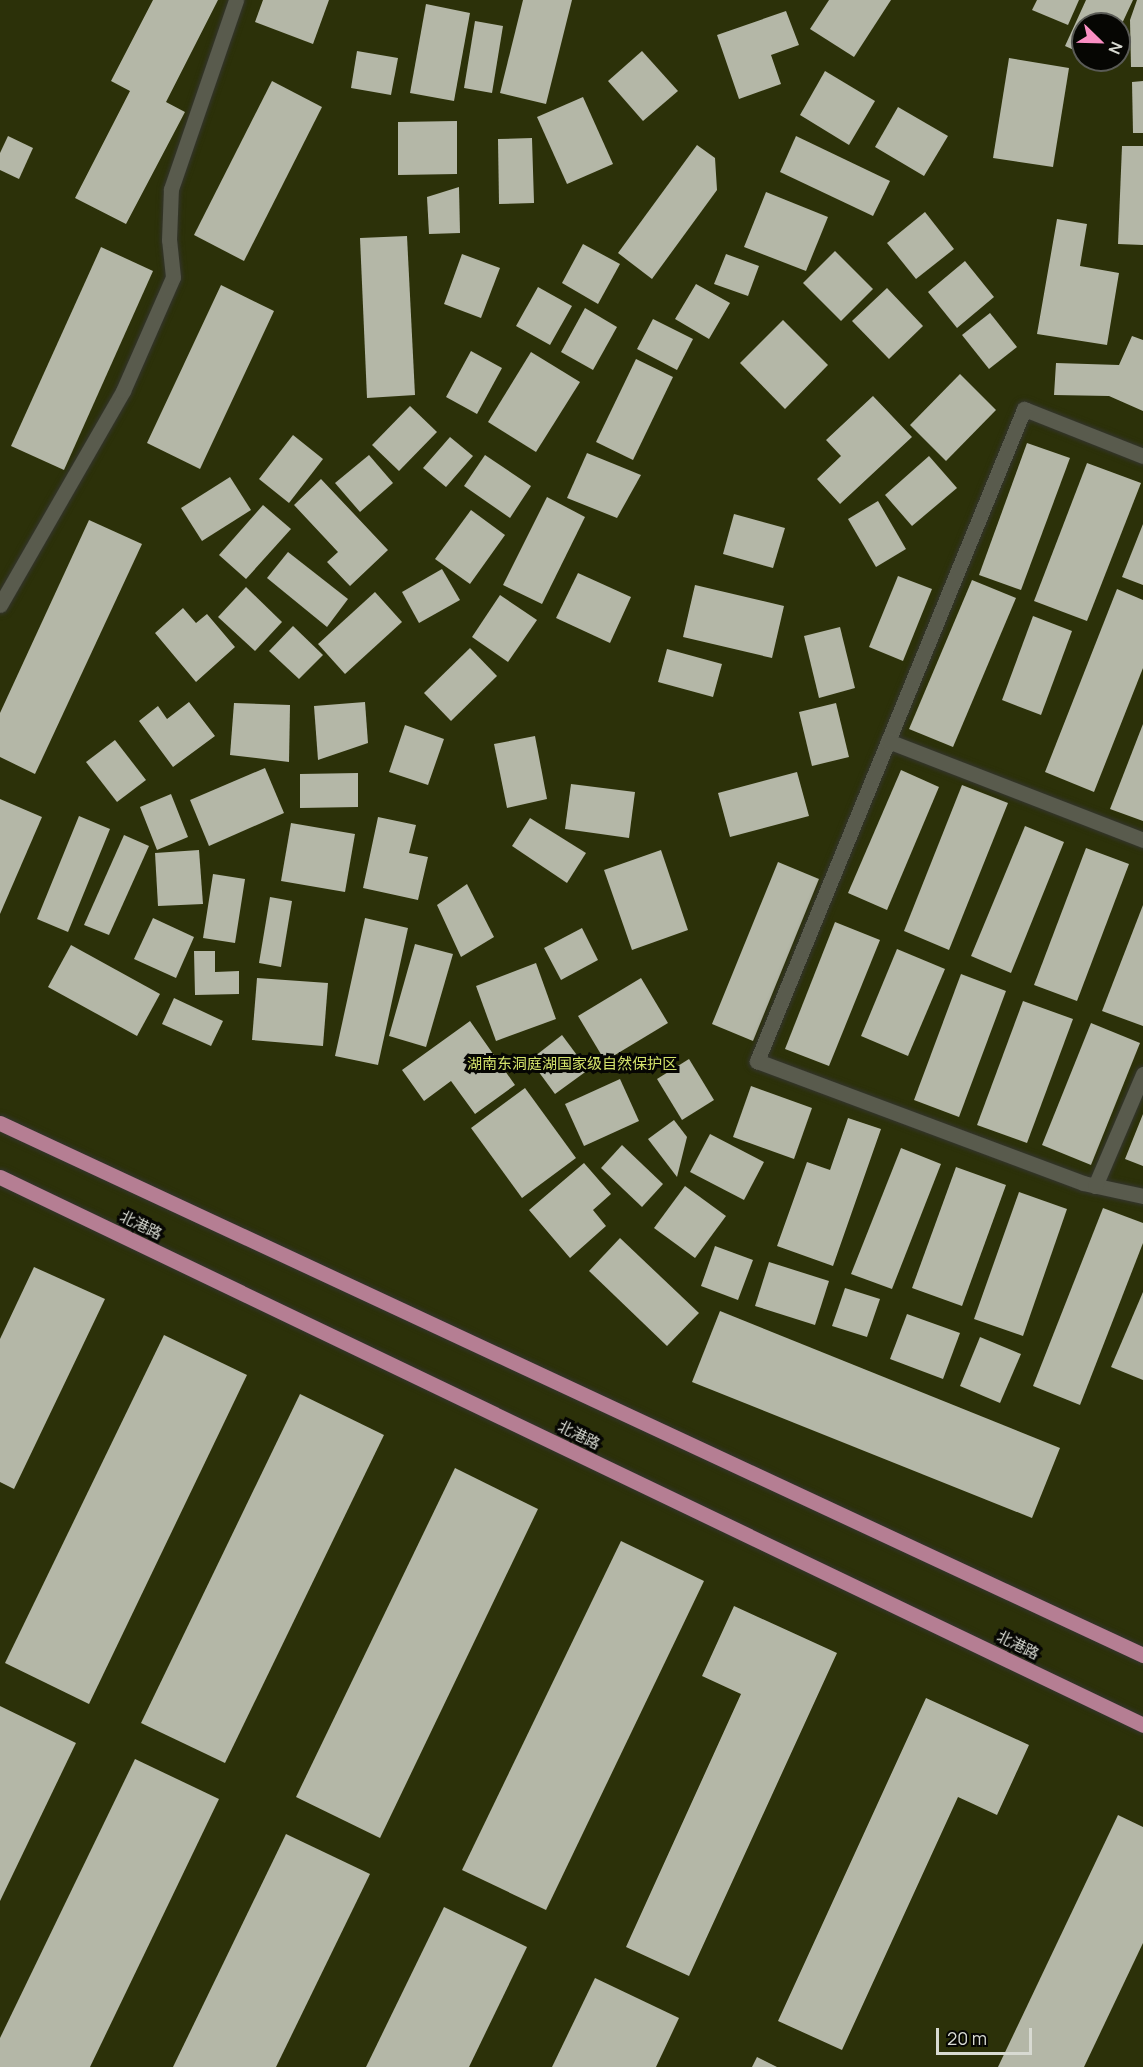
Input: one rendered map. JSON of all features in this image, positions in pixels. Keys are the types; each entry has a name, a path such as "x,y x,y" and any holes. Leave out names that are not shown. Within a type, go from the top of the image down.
{"main road":[{"path":"0,1123 1143,1654"},
{"name":"北港路","path":"0,1177 1143,1725"}],"street":[{"path":"0,605 123,391 173,278 169,240 171,189 236,0"},
{"path":"1143,456 1024,409 757,1061 1095,1186 1143,1196"},
{"path":"888,741 1143,840"},
{"path":"1095,1186 1143,1074"}],"green space":[{"name":"湖南东洞庭湖国家级自然保护区","path":"0,0 1143,0 1143,2067 0,2067"}],"building":[{"path":"153,0 218,0 166,102 185,112 126,224 75,198 130,91 111,81"},
{"path":"263,0 329,0 313,44 255,22"},
{"path":"523,0 572,0 546,104 500,93"},
{"path":"829,0 891,0 854,57 810,29"},
{"path":"1037,0 1079,0 1074,12 1071,12 1068,25 1032,10"},
{"path":"1086,0 1133,0 1127,12 1081,12"},
{"path":"1137,0 1143,0 1143,67 1131,67 1131,17"},
{"path":"426,4 470,13 454,101 410,93"},
{"path":"786,11 799,45 771,55 781,84 739,99 717,35"},
{"path":"475,21 503,26 492,93 464,88"},
{"path":"1071,33 1071,49 1065,46"},
{"path":"357,51 398,58 391,95 351,88"},
{"path":"642,51 678,91 643,121 608,81"},
{"path":"1009,58 1069,68 1053,167 993,158"},
{"path":"825,71 875,101 849,145 800,115"},
{"path":"272,81 322,107 244,261 194,235"},
{"path":"1143,81 1143,133 1133,133 1132,82"},
{"path":"583,97 613,164 567,184 537,117"},
{"path":"898,107 948,136 924,176 875,147"},
{"path":"457,121 457,174 398,175 398,122"},
{"path":"8,136 33,148 19,179 0,170 0,153"},
{"path":"796,136 890,181 873,216 780,172"},
{"path":"532,138 534,203 499,204 498,139"},
{"path":"697,145 715,158 717,190 652,279 618,253"},
{"path":"1122,146 1143,146 1143,245 1118,244"},
{"path":"459,187 460,233 429,234 427,197"},
{"path":"766,192 828,217 806,271 744,247"},
{"path":"925,212 954,249 916,279 887,243"},
{"path":"1057,219 1087,224 1080,266 1119,273 1107,345 1037,334"},
{"path":"407,236 415,395 367,398 360,238"},
{"path":"583,244 620,264 598,304 562,283"},
{"path":"101,247 153,271 64,470 11,446"},
{"path":"835,251 873,289 841,321 803,283"},
{"path":"462,254 500,268 481,318 444,304"},
{"path":"726,254 759,266 748,296 714,284"},
{"path":"965,261 994,297 957,328 928,292"},
{"path":"696,284 730,303 709,339 675,319"},
{"path":"221,285 274,311 200,469 147,443"},
{"path":"538,287 572,306 550,345 516,326"},
{"path":"887,288 923,326 889,359 852,321"},
{"path":"585,308 617,327 593,370 561,352"},
{"path":"990,313 1017,347 989,369 962,335"},
{"path":"653,319 693,339 677,370 637,349"},
{"path":"783,320 828,365 785,409 740,363"},
{"path":"1132,336 1143,340 1143,411 1109,396 1054,395 1056,363 1119,365"},
{"path":"471,351 502,368 477,414 446,397"},
{"path":"531,352 580,382 536,452 488,422"},
{"path":"636,359 673,377 633,460 596,442"},
{"path":"960,374 996,410 946,461 910,425"},
{"path":"873,396 912,437 840,504 817,479 841,456 826,440"},
{"path":"410,406 437,432 399,471 372,445"},
{"path":"293,435 323,459 289,503 259,479"},
{"path":"450,437 473,456 446,487 423,468"},
{"path":"1027,443 1070,458 1021,590 979,575"},
{"path":"587,453 641,475 617,518 567,498"},
{"path":"369,455 393,483 360,512 335,483"},
{"path":"485,455 531,486 510,518 464,486"},
{"path":"929,456 957,488 912,526 885,495"},
{"path":"1087,463 1141,483 1087,621 1034,601"},
{"path":"230,477 251,510 202,541 181,508"},
{"path":"321,479 388,550 350,586 327,562 338,552 294,505"},
{"path":"547,497 585,517 542,604 503,585"},
{"path":"878,501 906,549 876,567 848,519"},
{"path":"263,505 291,529 246,579 219,555"},
{"path":"471,510 505,535 470,584 435,559"},
{"path":"734,514 785,528 773,568 723,554"},
{"path":"89,520 142,544 35,774 0,757 0,713"},
{"path":"1143,524 1143,585 1122,577"},
{"path":"288,552 348,599 327,627 267,578"},
{"path":"442,569 460,600 419,623 402,592"},
{"path":"578,573 631,597 610,643 556,618"},
{"path":"898,576 932,589 903,661 869,647"},
{"path":"972,580 1016,598 953,747 909,729"},
{"path":"695,585 784,606 772,658 683,637"},
{"path":"246,587 282,622 255,651 218,617"},
{"path":"1117,589 1143,600 1143,668 1094,792 1045,772"},
{"path":"375,592 402,622 345,674 318,644"},
{"path":"500,595 537,620 508,662 472,637"},
{"path":"183,608 196,623 207,614 235,647 196,682 155,633"},
{"path":"1033,616 1072,631 1041,715 1002,700"},
{"path":"293,626 323,655 299,679 269,651"},
{"path":"840,627 855,688 819,698 804,636"},
{"path":"470,648 497,676 451,721 424,693"},
{"path":"667,649 722,664 713,697 658,682"},
{"path":"189,702 215,736 173,767 139,721 158,706 167,719"},
{"path":"365,702 368,743 318,760 314,706"},
{"path":"234,703 290,705 289,762 230,755"},
{"path":"836,703 849,757 812,766 799,712"},
{"path":"1143,724 1143,821 1110,809"},
{"path":"405,725 444,739 428,785 389,772"},
{"path":"535,736 547,799 507,808 494,744"},
{"path":"115,740 146,780 117,802 86,762"},
{"path":"265,768 284,813 209,846 190,800"},
{"path":"901,770 939,787 887,910 848,893"},
{"path":"797,772 809,816 730,837 718,793"},
{"path":"358,773 358,807 300,808 300,774"},
{"path":"571,784 635,792 629,838 565,829"},
{"path":"962,785 1008,803 949,950 904,931"},
{"path":"171,794 188,837 157,850 140,807"},
{"path":"0,799 42,817 0,914"},
{"path":"79,816 110,829 68,932 37,919"},
{"path":"378,817 416,825 409,853 428,857 418,900 363,888"},
{"path":"530,818 586,853 567,883 512,846"},
{"path":"291,823 355,834 345,892 281,881"},
{"path":"1025,826 1064,842 1011,973 971,956"},
{"path":"124,835 149,846 109,935 84,925"},
{"path":"1086,848 1129,864 1077,1001 1034,985"},
{"path":"199,850 203,904 158,906 155,853"},
{"path":"661,850 688,930 632,950 604,870"},
{"path":"778,862 819,879 753,1041 712,1024"},
{"path":"213,874 245,879 235,943 203,938"},
{"path":"467,884 494,937 461,957 437,905"},
{"path":"270,897 292,901 281,967 259,963"},
{"path":"1143,905 1143,1026 1102,1011"},
{"path":"153,918 194,937 176,978 134,959"},
{"path":"365,918 408,928 378,1065 335,1056"},
{"path":"835,922 880,940 829,1066 785,1049"},
{"path":"582,928 598,960 561,980 544,948"},
{"path":"415,944 453,954 426,1047 389,1036"},
{"path":"71,945 160,994 137,1036 48,987"},
{"path":"897,949 945,969 908,1056 861,1036"},
{"path":"194,951 215,951 215,972 239,971 239,994 195,995"},
{"path":"536,963 556,1019 496,1041 476,986"},
{"path":"961,974 1006,991 959,1117 914,1100"},
{"path":"257,978 328,983 323,1046 252,1040"},
{"path":"641,978 668,1023 605,1061 578,1016"},
{"path":"174,998 223,1021 211,1046 162,1024"},
{"path":"1023,1001 1073,1019 1027,1143 977,1125"},
{"path":"470,1021 515,1085 475,1114 451,1081 424,1101 402,1070"},
{"path":"1091,1023 1140,1043 1091,1165 1042,1145"},
{"path":"562,1035 588,1070 555,1094 530,1060"},
{"path":"689,1059 714,1100 682,1120 657,1079"},
{"path":"620,1079 639,1121 584,1146 565,1104"},
{"path":"751,1086 812,1108 794,1159 733,1137"},
{"path":"525,1088 576,1158 522,1198 471,1128"},
{"path":"1143,1114 1143,1166 1125,1159"},
{"path":"848,1118 881,1129 833,1266 777,1246 807,1162 830,1170"},
{"path":"674,1120 687,1137 677,1177 648,1139"},
{"path":"710,1134 764,1162 744,1200 690,1172"},
{"path":"622,1145 663,1184 642,1207 601,1168"},
{"path":"901,1148 941,1164 892,1289 851,1274"},
{"path":"584,1163 611,1194 593,1210 606,1226 570,1258 529,1210"},
{"path":"956,1167 1006,1185 962,1306 912,1288"},
{"path":"685,1186 726,1216 695,1258 654,1228"},
{"path":"1019,1192 1067,1209 1023,1336 974,1319"},
{"path":"1103,1208 1143,1223 1143,1243 1080,1405 1033,1386"},
{"path":"620,1238 699,1313 667,1346 589,1271"},
{"path":"715,1246 753,1260 738,1300 701,1286"},
{"path":"769,1262 829,1281 815,1325 755,1306"},
{"path":"34,1267 105,1299 14,1489 0,1482 0,1339"},
{"path":"845,1288 880,1299 867,1337 832,1326"},
{"path":"1143,1292 1143,1380 1111,1367"},
{"path":"720,1311 1060,1448 1032,1518 692,1382"},
{"path":"907,1314 960,1333 943,1379 890,1359"},
{"path":"164,1335 247,1375 89,1704 5,1663"},
{"path":"980,1337 1021,1354 1000,1403 960,1386"},
{"path":"300,1394 384,1435 225,1763 141,1723"},
{"path":"455,1468 538,1509 380,1838 296,1797"},
{"path":"621,1541 704,1581 546,1910 462,1870"},
{"path":"734,1606 837,1653 689,1976 626,1947 741,1694 702,1676"},
{"path":"926,1698 1029,1745 997,1815 958,1797 842,2050 778,2021"},
{"path":"0,1706 76,1743 0,1901"},
{"path":"135,1759 219,1799 90,2067 0,2067 0,2038"},
{"path":"1118,1815 1143,1827 1143,1943 1084,2067 998,2067"},
{"path":"286,1834 370,1874 276,2067 173,2067"},
{"path":"444,1907 527,1947 469,2067 366,2067"},
{"path":"595,1978 679,2018 656,2067 552,2067"},
{"path":"757,2057 777,2067 752,2067"}]}
